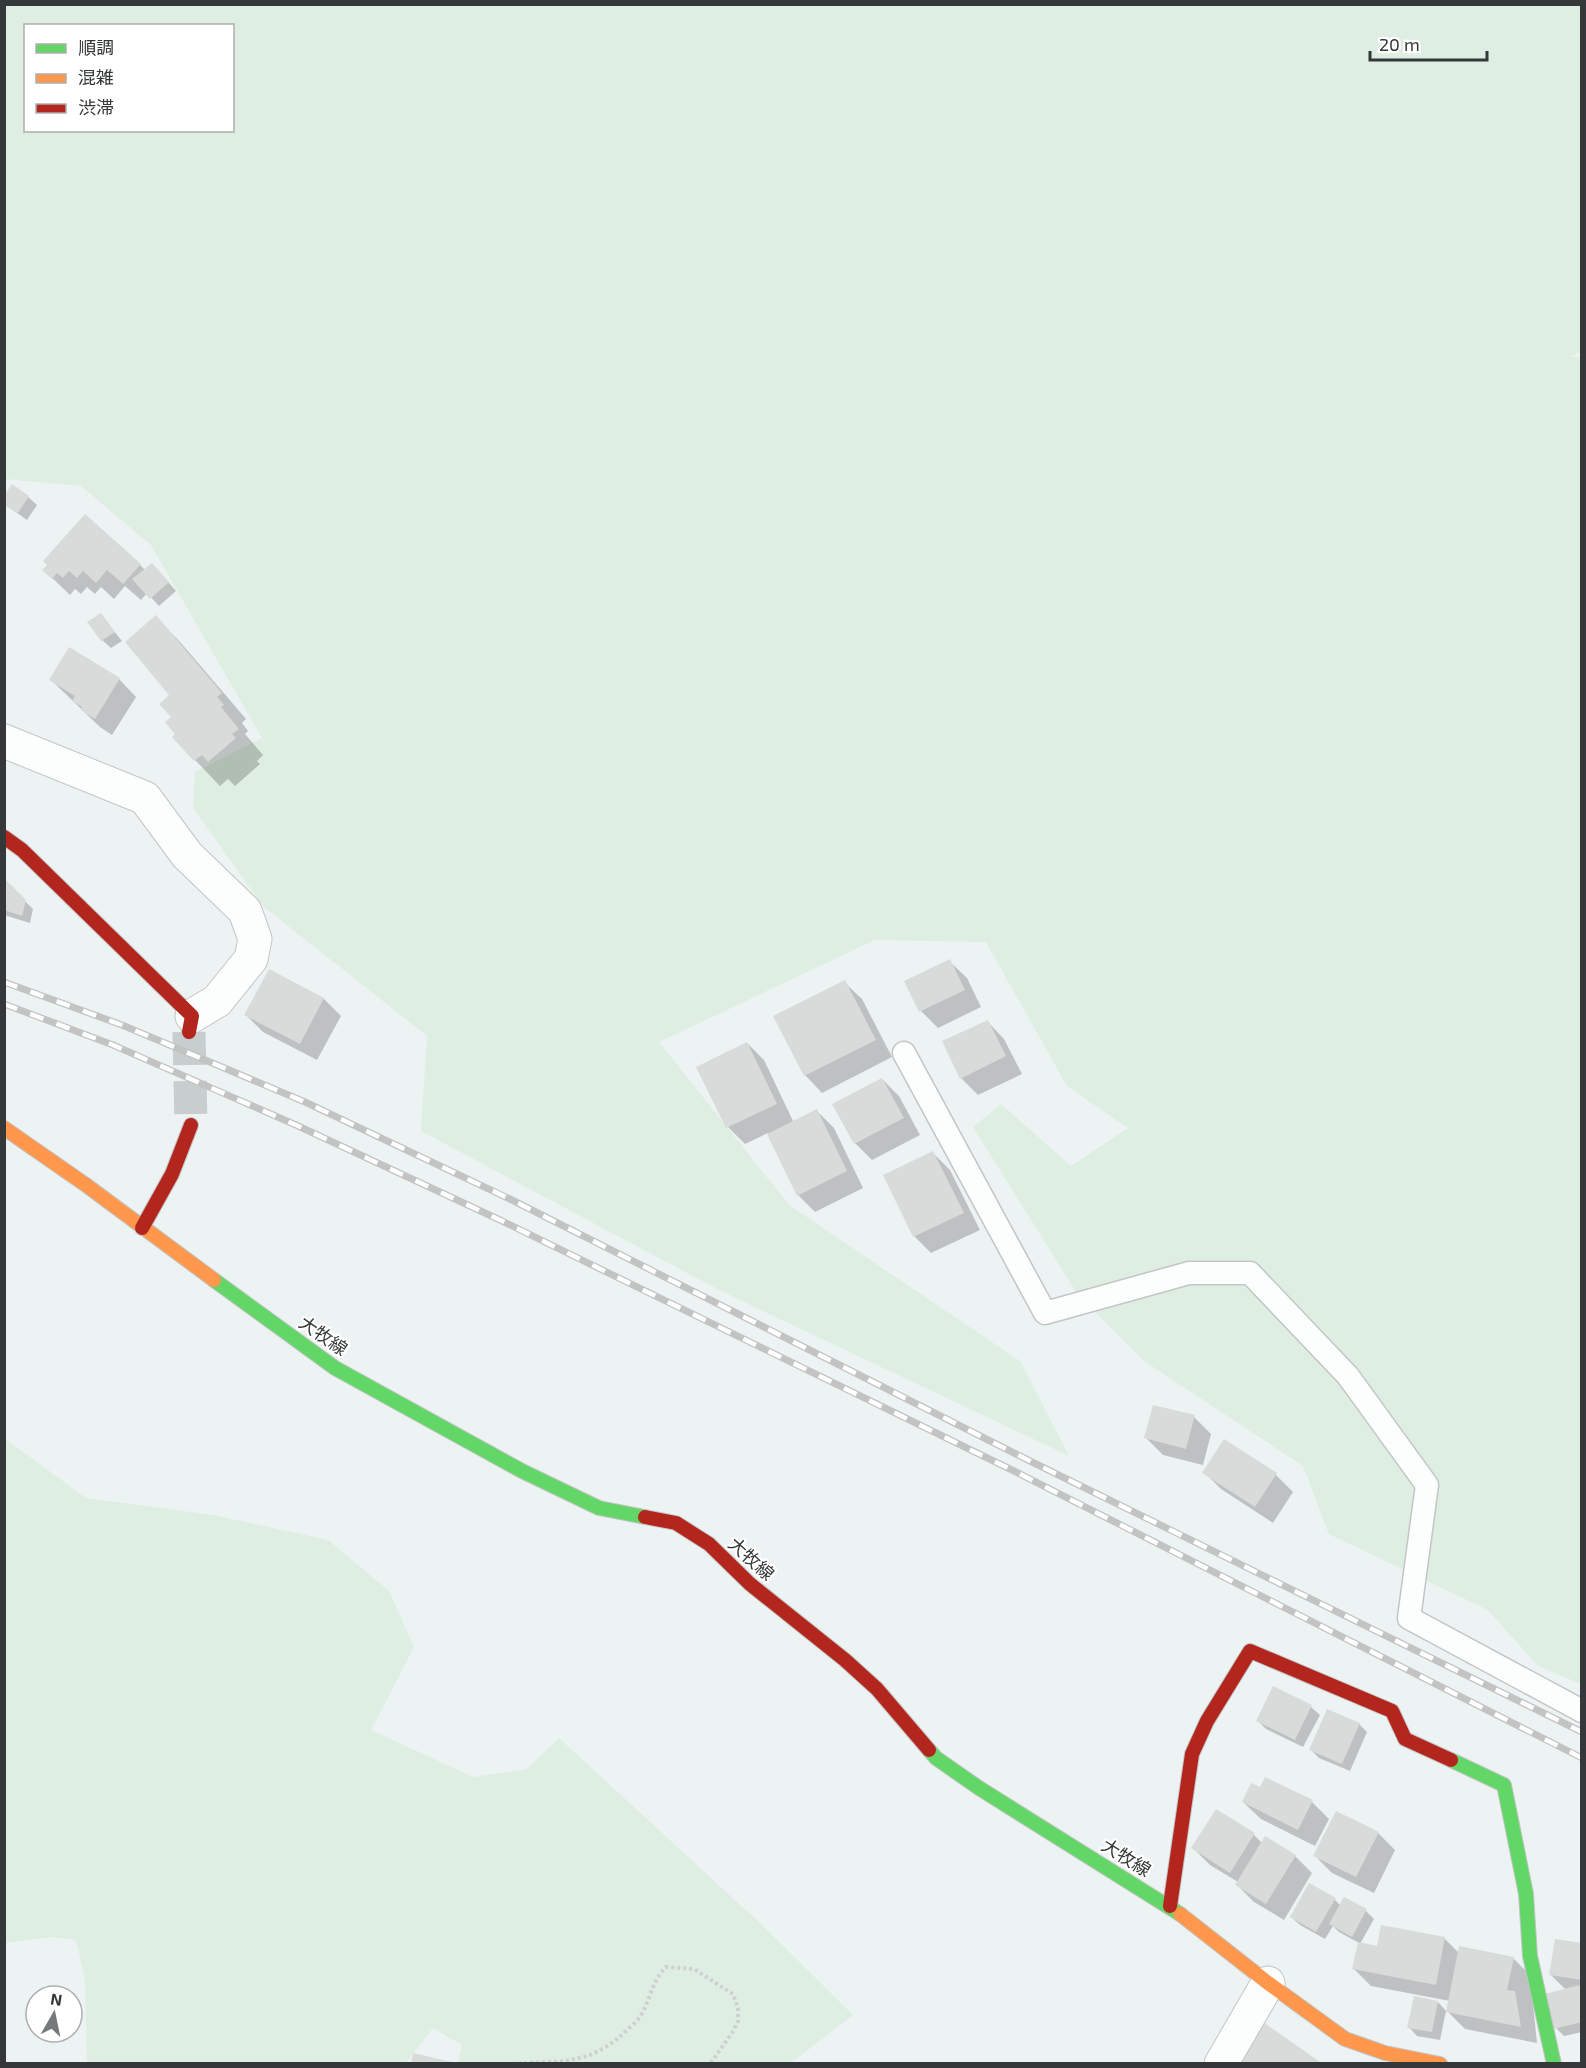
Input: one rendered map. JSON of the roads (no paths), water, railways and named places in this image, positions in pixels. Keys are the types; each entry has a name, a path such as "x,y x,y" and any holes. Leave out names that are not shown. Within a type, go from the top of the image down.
{"street":[{"path":"4,741 145,798 187,855 245,911 255,939 251,959 217,1001 190,1024 22,850 4,837"},
{"path":"142,1228 172,1174 191,1125"},
{"name":"大牧線","path":"4,1128 86,1185 335,1368 522,1471 599,1508 676,1523 709,1544 750,1584 845,1660 877,1689 936,1758 979,1788 1170,1906 1268,1983 1346,2038 1385,2053 1440,2064"},
{"path":"1170,1906 1192,1754 1207,1721 1250,1651 1392,1711 1405,1739 1504,1785 1526,1894 1530,1956 1554,2064"},
{"path":"1221,2064 1268,1983"}],"lane":[{"path":"904,1053 1045,1313 1189,1273 1250,1273 1348,1376 1427,1485 1409,1618 1581,1711"}],"tunnel":[{"path":"189,1032 191,1125"}],"railway":[{"path":"4,982 122,1025 305,1102 510,1199 1028,1460 1582,1732"},
{"path":"4,1004 113,1045 296,1125 500,1220 1014,1471 1582,1758"}]}
